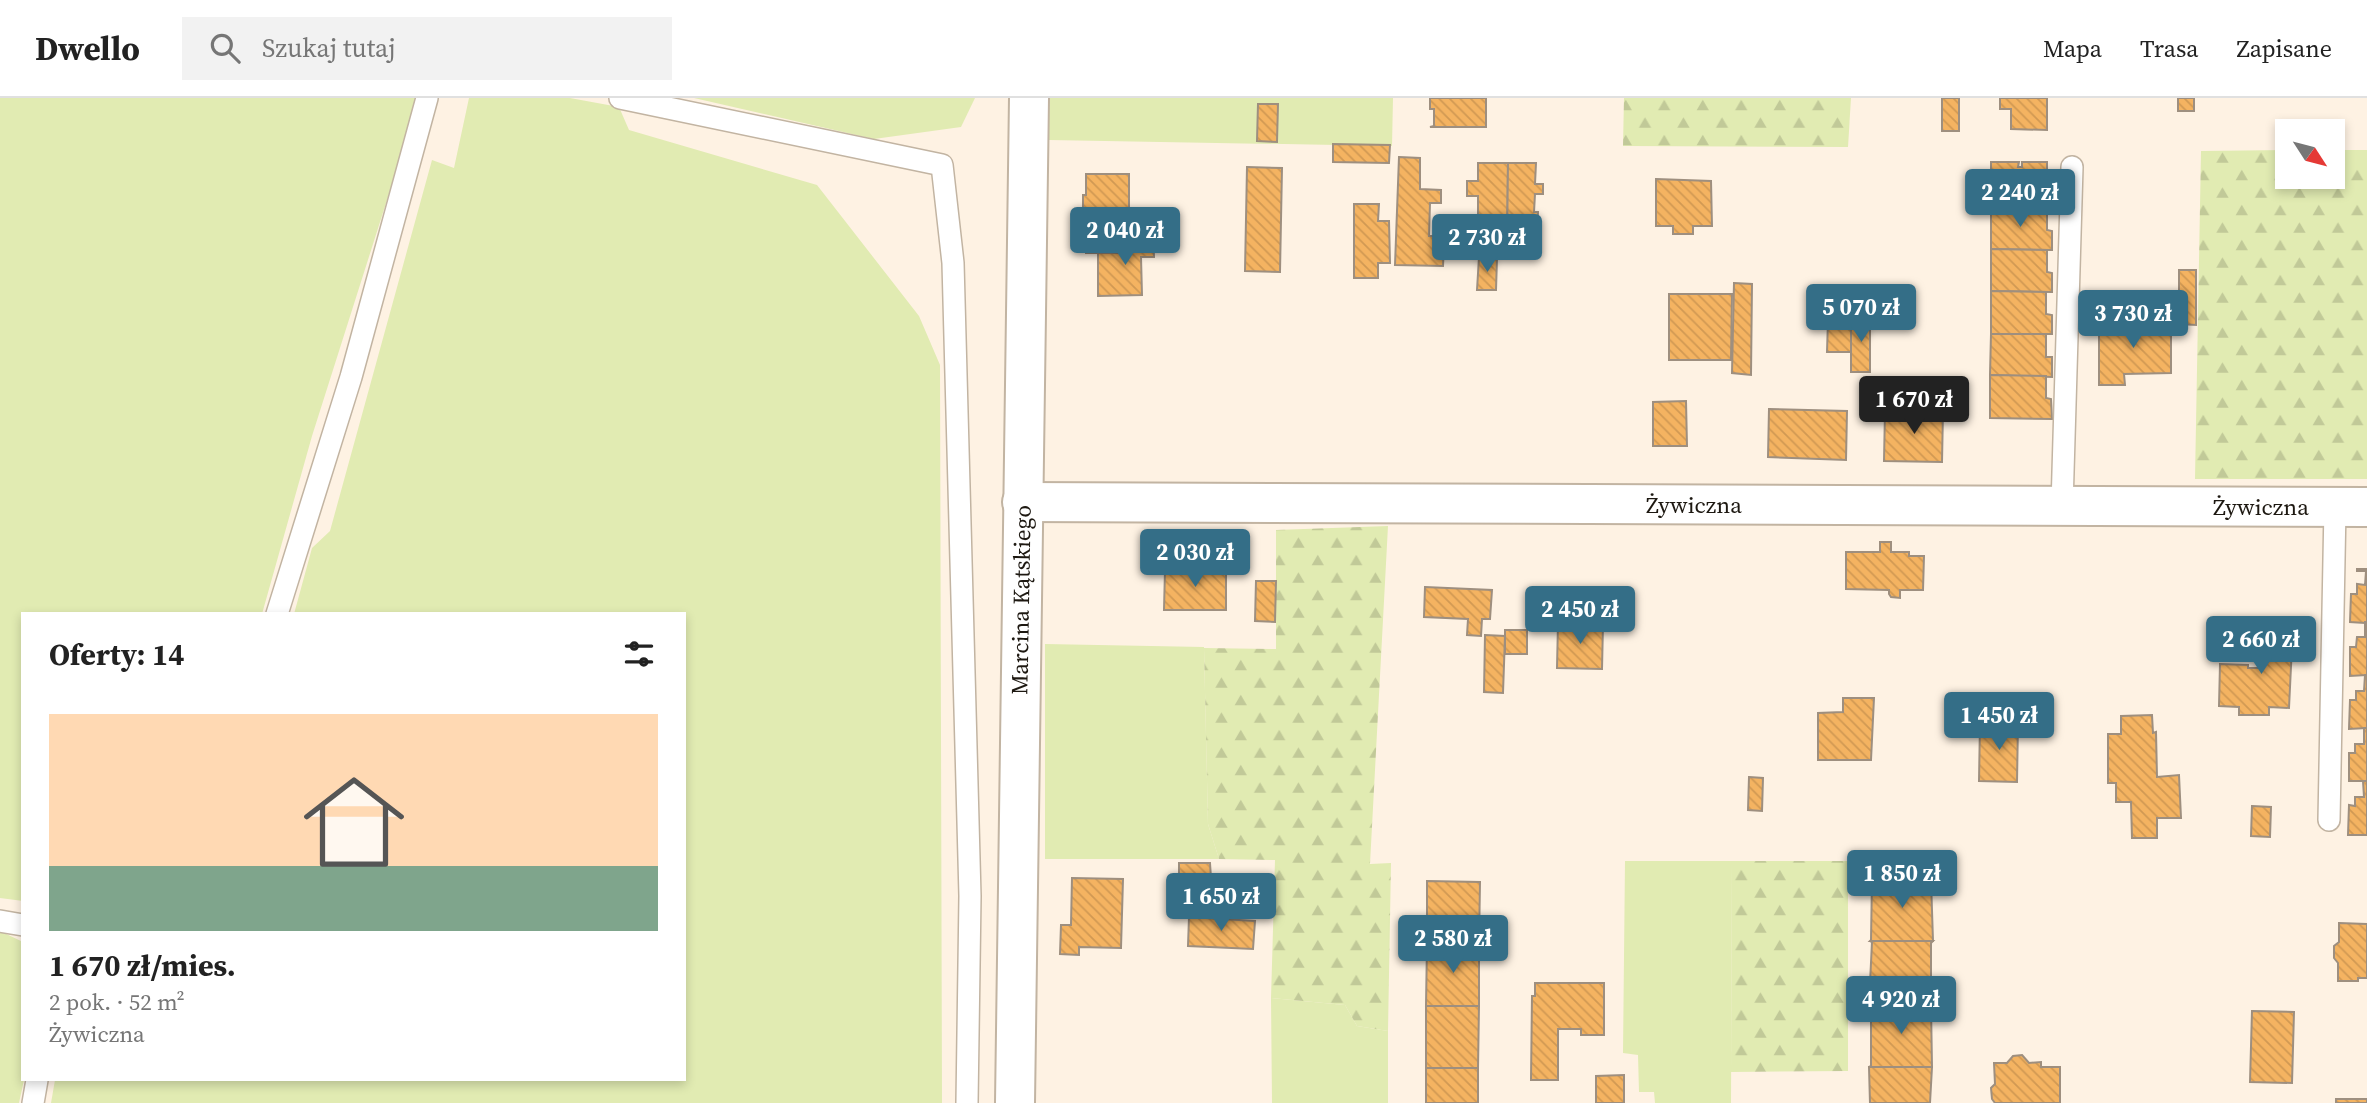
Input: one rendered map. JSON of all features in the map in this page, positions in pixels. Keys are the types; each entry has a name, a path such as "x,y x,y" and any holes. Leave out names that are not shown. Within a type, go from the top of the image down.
{"street":[{"name":"Marcina Kątskiego","path":"1015,1103 1029,98"},
{"name":"Żywiczna","path":"1022,502 2351,507"}],"lane":[{"path":"278,612 351,377 427,98"},
{"path":"620,98 942,165 953,264 970,896 967,1103"},
{"path":"2062,506 2072,167"},
{"path":"2329,820 2351,507"},
{"path":"0,921 21,925"},
{"path":"33,1103 37,1081"}],"green space":[{"path":"0,98 415,98 414,115 312,436 263,612 21,612 21,901 0,898"},
{"path":"469,98 570,98 619,107 629,130 817,185 919,316 940,365 942,1103 51,1103 55,1081 686,1081 686,612 295,612 312,548 330,531 432,160 454,168"},
{"path":"694,98 975,98 961,127 874,139"},
{"path":"1049,98 1393,98 1392,146 1049,140"},
{"path":"1624,98 1851,98 1848,147 1623,146"},
{"path":"2275,150 2275,189 2345,189 2345,150 2367,150 2367,479 2195,479 2201,151"},
{"path":"1388,526 1370,864 1391,863 1388,1031 1357,1026 1345,1005 1271,998 1275,860 1219,859 1208,824 1204,648 1276,649 1276,530"},
{"path":"1045,644 1204,647 1208,824 1219,859 1045,859"},
{"path":"1625,861 1732,861 1731,1103 1655,1103 1654,1092 1639,1092 1638,1055 1623,1053"},
{"path":"1732,861 1848,861 1848,1071 1731,1072"},
{"path":"0,931 21,941 21,1081 24,1081 19,1103 0,1103"},
{"path":"1271,998 1345,1005 1357,1026 1388,1031 1388,1103 1272,1103"}],"building":[{"path":"1430,98 1486,98 1486,127 1430,127 1434,126 1434,109 1430,109"},
{"path":"1942,98 1959,98 1959,131 1942,131"},
{"path":"2000,98 2047,98 2047,130 2011,129 2011,109 2000,109"},
{"path":"2178,98 2194,98 2194,111 2178,111"},
{"path":"1258,104 1278,104 1277,142 1257,141"},
{"path":"1333,144 1390,145 1389,163 1333,162"},
{"path":"1399,157 1420,158 1420,189 1441,190 1441,203 1430,203 1429,236 1440,236 1439,244 1444,244 1443,266 1395,265"},
{"path":"1991,162 2019,162 2018,167 2022,167 2022,162 2047,162 2047,188 2052,188 2052,208 1991,207"},
{"path":"1478,163 1508,163 1507,246 1478,246 1478,196 1467,196 1467,181 1478,181"},
{"path":"1508,163 1536,163 1535,184 1543,184 1543,194 1535,194 1534,212 1538,212 1537,246 1507,246"},
{"path":"1247,167 1282,168 1280,272 1245,271"},
{"path":"1086,174 1129,174 1129,253 1086,253 1083,195 1086,195"},
{"path":"1656,179 1711,181 1712,226 1693,226 1693,234 1673,234 1673,226 1656,226"},
{"path":"1354,204 1379,204 1378,221 1389,221 1390,263 1378,263 1378,278 1354,278"},
{"path":"1991,207 2047,208 2047,230 2052,231 2052,250 1991,249"},
{"path":"1153,230 1154,257 1141,257 1142,295 1098,296 1098,253 1129,253 1130,231"},
{"path":"1991,249 2047,250 2047,272 2052,273 2052,292 1991,291"},
{"path":"1479,257 1497,258 1496,290 1477,290"},
{"path":"2179,270 2196,270 2196,325 2179,324"},
{"path":"1734,283 1752,284 1751,375 1732,373"},
{"path":"1991,291 2046,292 2046,314 2052,315 2052,334 1991,334"},
{"path":"1669,294 1732,294 1731,360 1669,360"},
{"path":"2124,314 2149,314 2149,328 2171,328 2171,373 2124,374 2125,385 2099,385 2099,327 2124,327"},
{"path":"1851,316 1870,316 1870,372 1851,372"},
{"path":"1828,320 1851,320 1851,352 1827,352"},
{"path":"1991,334 2046,334 2046,357 2052,357 2052,377 1990,375"},
{"path":"1990,375 2046,376 2046,398 2051,399 2052,419 1990,418"},
{"path":"1686,401 1687,446 1653,446 1653,402"},
{"path":"1769,409 1847,411 1846,460 1768,457"},
{"path":"1885,411 1943,411 1942,462 1884,461"},
{"path":"1880,542 1891,542 1891,552 1909,552 1909,556 1924,556 1923,590 1900,590 1900,598 1891,597 1889,590 1846,589 1846,552 1880,552"},
{"path":"1188,560 1200,560 1200,570 1226,570 1226,610 1164,610 1165,570 1187,570"},
{"path":"2357,569 2367,569 2365,623 2350,622 2351,594 2357,594 2357,584 2365,585 2366,571"},
{"path":"1256,581 1276,581 1275,622 1255,621"},
{"path":"1425,587 1492,590 1490,619 1482,619 1481,636 1467,635 1468,619 1424,617"},
{"path":"2365,622 2367,675 2350,676 2350,647 2356,647 2357,637 2365,637"},
{"path":"1558,623 1603,624 1602,669 1557,668"},
{"path":"2261,624 2293,625 2289,708 2269,707 2269,715 2239,715 2239,707 2219,706 2220,664 2260,668"},
{"path":"1505,630 1527,630 1527,654 1505,654"},
{"path":"1485,635 1505,636 1503,693 1484,692"},
{"path":"2365,675 2367,728 2349,729 2350,700 2356,700 2356,691 2364,691"},
{"path":"1843,698 1874,698 1871,760 1818,760 1818,713 1843,712"},
{"path":"2152,715 2153,733 2156,732 2157,777 2179,775 2181,818 2157,818 2157,838 2132,838 2131,802 2116,802 2116,783 2108,783 2108,734 2121,734 2121,716"},
{"path":"1980,723 2018,723 2017,782 1979,781"},
{"path":"2364,728 2367,728 2367,781 2349,781 2349,753 2355,753 2355,744 2364,744"},
{"path":"1749,777 1763,778 1762,811 1748,810"},
{"path":"2363,781 2367,781 2367,835 2348,835 2349,805 2355,806 2355,797 2364,797"},
{"path":"2252,806 2271,807 2270,837 2251,836"},
{"path":"1179,863 1210,863 1211,878 1179,878"},
{"path":"1072,878 1123,879 1121,948 1079,947 1079,955 1060,954 1061,925 1071,925"},
{"path":"1870,878 1933,878 1933,941 1870,941"},
{"path":"1427,881 1480,882 1479,944 1427,944"},
{"path":"1189,917 1255,921 1253,949 1188,946"},
{"path":"2339,923 2367,924 2367,978 2338,981 2334,946 2339,942"},
{"path":"1870,941 1933,941 1933,1004 1869,1004"},
{"path":"1427,944 1479,944 1479,1006 1426,1006"},
{"path":"1535,983 1604,983 1604,1035 1581,1035 1581,1029 1558,1029 1558,1080 1531,1080 1532,996 1535,996"},
{"path":"1869,1004 1933,1004 1932,1067 1869,1067"},
{"path":"1426,1006 1479,1006 1478,1068 1426,1068"},
{"path":"2252,1011 2294,1012 2292,1083 2250,1082"},
{"path":"2022,1055 2029,1063 2041,1062 2041,1067 2060,1067 2060,1103 1995,1103 1991,1088 1995,1084 1994,1063 2007,1063 2013,1056"},
{"path":"1869,1067 1932,1067 1930,1103 1870,1103"},
{"path":"1426,1068 1478,1068 1478,1103 1426,1103"},
{"path":"1624,1075 1624,1103 1596,1103 1596,1076"},
{"path":"2336,1099 2367,1099 2367,1103 2336,1103"}]}
